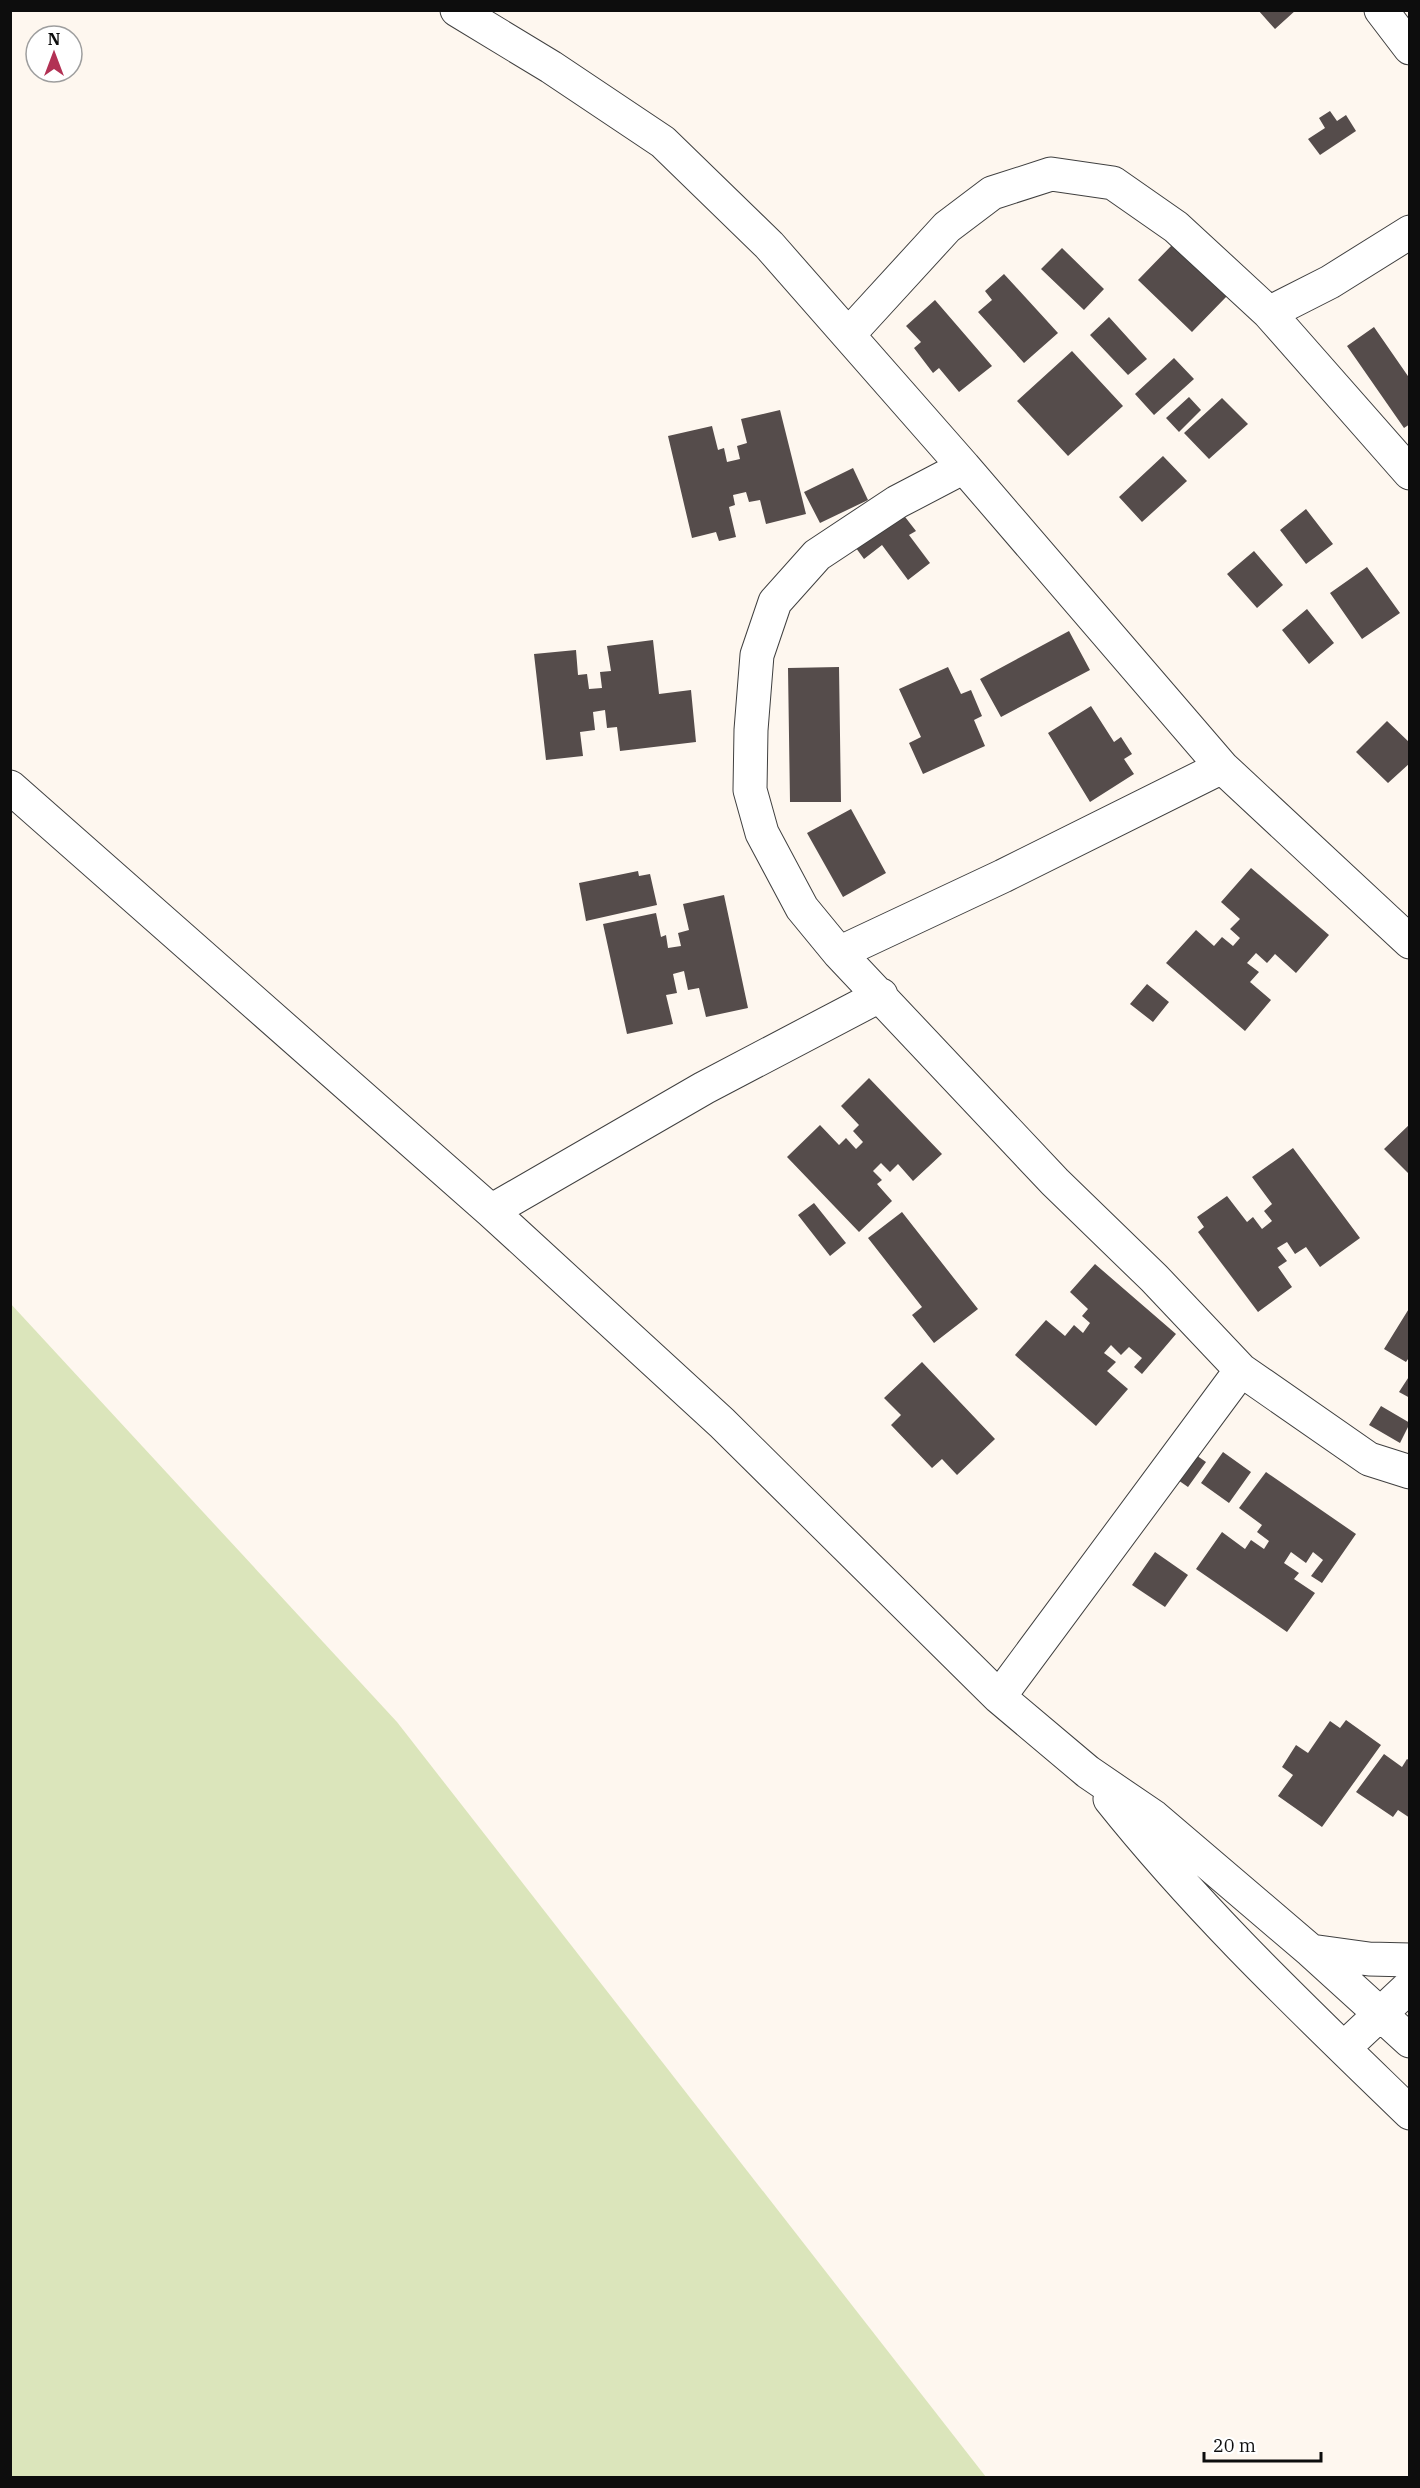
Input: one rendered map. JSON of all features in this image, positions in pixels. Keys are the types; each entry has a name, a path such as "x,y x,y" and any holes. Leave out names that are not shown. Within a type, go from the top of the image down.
{"street":[{"path":"457,10 551,68 663,142 769,245 849,334 1222,767 1410,942"},
{"path":"1381,10 1410,48"},
{"path":"849,334 947,227 992,193 1052,174 1113,183 1176,226 1269,313 1410,473"},
{"path":"1269,313 1330,282 1410,232"},
{"path":"964,467 897,502 817,555 775,602 757,655 751,730 750,790 762,833 802,908 839,953 1055,1182 1154,1278 1241,1370 1369,1459 1410,1472"},
{"path":"839,953 1003,876 1222,767"},
{"path":"10,787 491,1211 722,1423 999,1697 1088,1772 1154,1817 1410,2041"},
{"path":"491,1211 704,1088 880,995"},
{"path":"999,1697 1241,1370"},
{"path":"1088,1772 1138,1834 1286,1994 1410,2113"},
{"path":"1311,1952 1369,1959 1410,1960"},
{"path":"1344,2049 1410,1986"}],"green space":[{"path":"10,1303 397,1722 986,2477 11,2477"}],"building":[{"path":"1258,10 1296,10 1275,29"},
{"path":"1330,111 1337,121 1346,115 1356,131 1320,155 1308,139 1325,128 1319,118"},
{"path":"1173,244 1227,296 1192,332 1138,280"},
{"path":"1062,248 1104,289 1084,310 1041,269"},
{"path":"1004,274 1058,333 1024,363 978,312 992,300 985,291"},
{"path":"935,300 992,366 959,392 939,368 933,373 914,348 921,342 906,326"},
{"path":"1109,317 1147,359 1128,375 1090,335"},
{"path":"1374,327 1410,379 1410,424 1404,428 1347,346"},
{"path":"1072,351 1123,406 1068,456 1017,401"},
{"path":"1174,358 1194,379 1154,415 1135,394"},
{"path":"1189,397 1201,410 1179,432 1166,418"},
{"path":"1222,398 1248,424 1209,459 1184,433"},
{"path":"780,410 806,514 766,524 760,500 749,502 746,492 733,495 735,505 729,507 736,537 719,541 716,532 692,538 668,436 712,426 718,450 724,448 727,462 740,459 737,446 747,443 741,419"},
{"path":"1163,456 1187,481 1142,522 1119,497"},
{"path":"853,468 868,500 820,523 804,492"},
{"path":"1306,509 1333,544 1306,564 1280,530"},
{"path":"902,513 916,531 909,535 930,563 908,580 882,545 864,559 856,548"},
{"path":"1254,551 1283,585 1257,608 1227,574"},
{"path":"1367,567 1400,613 1362,639 1330,593"},
{"path":"1307,609 1334,643 1309,664 1282,630"},
{"path":"1069,631 1090,670 1001,717 980,679"},
{"path":"653,640 659,694 691,690 696,742 620,751 617,727 607,728 605,710 593,712 595,730 580,732 583,756 546,760 534,654 576,650 578,675 587,674 589,689 602,688 600,672 611,671 607,646"},
{"path":"839,667 841,802 790,802 788,668"},
{"path":"948,667 961,694 971,690 982,716 974,720 985,746 923,774 909,743 921,737 899,689"},
{"path":"1091,706 1114,742 1121,737 1132,754 1124,759 1134,774 1090,802 1048,733"},
{"path":"1387,721 1410,743 1410,763 1388,783 1356,752"},
{"path":"851,809 886,873 843,897 807,833"},
{"path":"1251,868 1329,935 1296,973 1275,954 1267,963 1256,953 1247,963 1259,972 1250,982 1271,1000 1245,1031 1166,963 1196,930 1214,946 1222,937 1233,946 1240,938 1230,929 1240,919 1221,902"},
{"path":"638,871 639,876 650,874 657,905 586,921 579,883"},
{"path":"724,895 748,1008 706,1017 699,988 688,990 684,971 673,974 677,993 666,995 673,1024 627,1034 603,924 656,913 661,937 666,935 668,948 681,946 678,933 689,930 683,904"},
{"path":"1147,984 1169,1002 1153,1022 1130,1004"},
{"path":"869,1078 942,1154 913,1181 898,1164 890,1172 881,1163 873,1171 882,1180 877,1184 892,1201 859,1232 787,1157 820,1125 839,1145 846,1138 856,1149 863,1142 853,1131 859,1125 841,1106"},
{"path":"1410,1124 1410,1175 1384,1149"},
{"path":"1293,1148 1360,1238 1320,1267 1306,1247 1295,1254 1287,1242 1277,1248 1287,1261 1278,1267 1292,1287 1258,1312 1198,1232 1204,1227 1197,1217 1227,1196 1247,1222 1253,1217 1262,1229 1272,1221 1264,1211 1272,1204 1252,1177"},
{"path":"814,1203 846,1243 830,1256 798,1215"},
{"path":"902,1212 978,1309 934,1343 912,1315 922,1307 868,1238"},
{"path":"1095,1264 1176,1334 1142,1374 1134,1367 1142,1358 1129,1347 1121,1355 1111,1345 1104,1353 1116,1362 1107,1371 1128,1389 1096,1426 1015,1355 1046,1320 1065,1336 1074,1325 1083,1333 1090,1323 1082,1316 1088,1309 1070,1292"},
{"path":"1410,1307 1410,1356 1406,1362 1384,1349"},
{"path":"922,1362 995,1439 957,1475 942,1459 932,1468 891,1425 901,1415 884,1398"},
{"path":"1410,1375 1410,1398 1399,1392"},
{"path":"1381,1406 1410,1423 1400,1443 1369,1425"},
{"path":"1223,1452 1251,1472 1229,1503 1201,1483"},
{"path":"1193,1453 1206,1462 1188,1487 1175,1478"},
{"path":"1266,1472 1356,1534 1322,1583 1311,1576 1323,1560 1313,1552 1306,1563 1291,1552 1284,1563 1299,1573 1294,1579 1315,1593 1287,1632 1196,1569 1222,1532 1245,1549 1251,1540 1264,1549 1269,1541 1257,1532 1262,1525 1239,1508"},
{"path":"1155,1552 1188,1575 1165,1607 1132,1585"},
{"path":"1346,1720 1381,1745 1322,1827 1278,1796 1293,1775 1282,1767 1296,1745 1308,1753 1330,1721 1340,1728"},
{"path":"1384,1754 1402,1767 1407,1759 1410,1761 1410,1818 1398,1810 1393,1817 1356,1792"}]}
